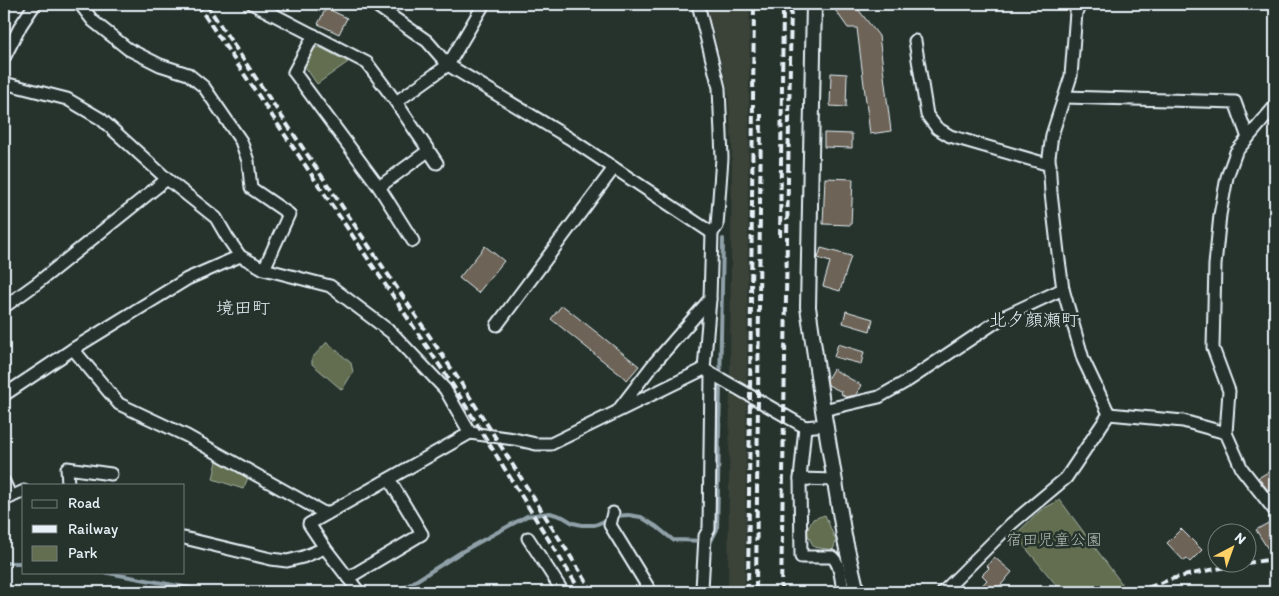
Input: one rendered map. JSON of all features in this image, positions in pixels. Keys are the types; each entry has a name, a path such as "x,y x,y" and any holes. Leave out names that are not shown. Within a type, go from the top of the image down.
{"street":[{"path":"4,58 21,25 35,4"},
{"path":"80,4 93,21 128,49 160,66 188,74 204,87 241,142 248,161 251,188 289,214 264,269"},
{"path":"254,4 368,63 437,163"},
{"path":"374,4 427,41 448,65 569,138 712,233"},
{"path":"396,102 448,65 484,4"},
{"path":"697,4 719,88 722,158 717,226 712,233 707,372 709,529 704,541 702,589 704,592"},
{"path":"814,4 808,307 822,410 844,536 857,592"},
{"path":"1080,4 1076,12 1071,76 1052,135 1049,157 1052,202 1063,289 1083,359 1109,414"},
{"path":"314,35 294,72 379,188 413,241"},
{"path":"915,41 927,115 937,128 950,136 1050,165"},
{"path":"4,83 68,99 101,119 167,178 216,218 240,256 264,269 330,286 392,333 445,389 470,433"},
{"path":"1065,97 1235,102 1248,138"},
{"path":"1275,106 1236,152 1227,177 1220,216 1215,265 1213,348 1229,391 1226,433 1242,469 1275,511"},
{"path":"379,188 428,151"},
{"path":"497,325 614,168"},
{"path":"4,307 36,284 167,178"},
{"path":"4,395 73,349 187,279 240,256"},
{"path":"822,410 879,397 909,380 1005,316 1063,289"},
{"path":"616,412 652,366 710,299"},
{"path":"73,349 120,404 187,436 326,514"},
{"path":"707,372 805,427 825,424"},
{"path":"358,592 309,524 470,433 536,444 551,444 616,412 707,372"},
{"path":"1109,414 1183,421 1226,433"},
{"path":"944,592 1011,524 1066,478 1109,414"},
{"path":"805,427 800,479 801,556 832,557 836,560 843,592"},
{"path":"68,484 67,468 111,474"},
{"path":"348,578 422,534 389,479"},
{"path":"800,479 835,480"},
{"path":"4,482 7,499 22,493"},
{"path":"613,513 610,525 651,592"},
{"path":"185,538 271,560 287,561 325,548"},
{"path":"528,538 563,592"}],"shaded area":[{"path":"704,4 750,4 745,592 728,592 732,147 728,91 714,33"}],"green space":[{"path":"319,47 348,62 317,84 304,65 315,48"},
{"path":"327,342 351,363 353,372 342,390 312,364 312,358"},
{"path":"217,461 248,478 243,489 213,479"},
{"name":"宿田児童公園","path":"1060,500 1122,584 1105,592 1062,592 1015,535 1041,510"},
{"path":"825,515 836,541 833,550 814,547 806,532 813,519"}],"building":[{"path":"831,4 854,4 879,36 891,131 870,134 857,28 848,28"},
{"path":"326,8 347,18 339,34 318,24"},
{"path":"831,73 847,74 846,107 830,106"},
{"path":"824,133 852,134 852,148 824,147"},
{"path":"825,178 853,179 851,225 823,224"},
{"path":"485,246 504,261 478,293 459,278"},
{"path":"821,248 851,256 840,291 823,286 830,262 818,258"},
{"path":"562,305 639,366 627,380 551,319"},
{"path":"846,311 873,319 870,331 843,323"},
{"path":"838,344 864,352 861,364 834,357"},
{"path":"833,369 861,385 856,395 846,397 841,394 842,392 828,385 827,379"},
{"path":"1275,468 1275,486 1268,490 1258,478"},
{"path":"1268,523 1275,536 1275,544 1268,549 1256,530"},
{"path":"1181,529 1202,550 1190,562 1187,559 1184,561 1167,543"},
{"path":"994,557 1012,572 995,592 976,592 987,580 982,575 989,568 987,566"}],"waterway":[{"path":"615,516 641,517 673,540 711,541 717,529 723,239"},
{"path":"398,592 463,551 527,516 550,513 582,525 595,525 609,519"},
{"path":"4,563 22,563"},
{"path":"114,574 211,592"}],"railway":[{"path":"197,4 454,387 581,592"},
{"path":"206,4 461,383 593,592"},
{"path":"748,592 754,4"},
{"path":"781,592 791,4"},
{"path":"780,237 783,10"},
{"path":"756,589 761,114"},
{"path":"1256,562 1275,559"},
{"path":"1137,592 1171,579 1206,571"}],"district":[{"name":"境田町","path":"243,308"},
{"name":"北夕顔瀬町","path":"1034,320"}]}
